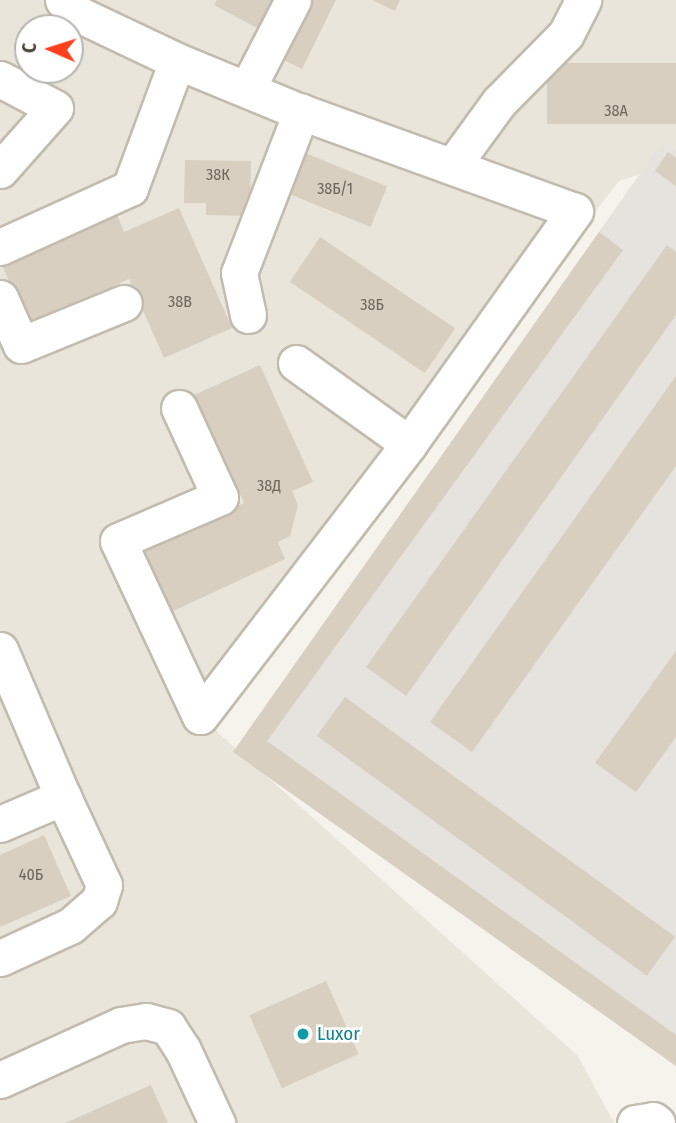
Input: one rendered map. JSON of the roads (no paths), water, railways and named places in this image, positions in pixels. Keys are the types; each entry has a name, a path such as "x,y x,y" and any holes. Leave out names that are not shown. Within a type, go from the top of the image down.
{"street":[{"path":"63,0 78,14 177,61 301,112 453,164 517,192 575,211 409,444 200,716 118,541 220,497 179,408"},
{"path":"247,89 293,0"},
{"path":"453,164 499,102 566,34 583,0"},
{"path":"0,247 130,188 177,61"},
{"path":"0,79 55,108 0,170"},
{"path":"248,315 239,273 301,112"},
{"path":"0,298 21,345 124,303"},
{"path":"296,363 409,444"},
{"path":"0,650 104,885 99,901 70,926 0,958"},
{"path":"0,824 63,797"},
{"path":"0,1080 121,1025 146,1021 168,1027 183,1050 217,1123"},
{"path":"635,1123 653,1120 657,1123"}],"place":[{"name":"Luxor","path":"303,1034"}]}
